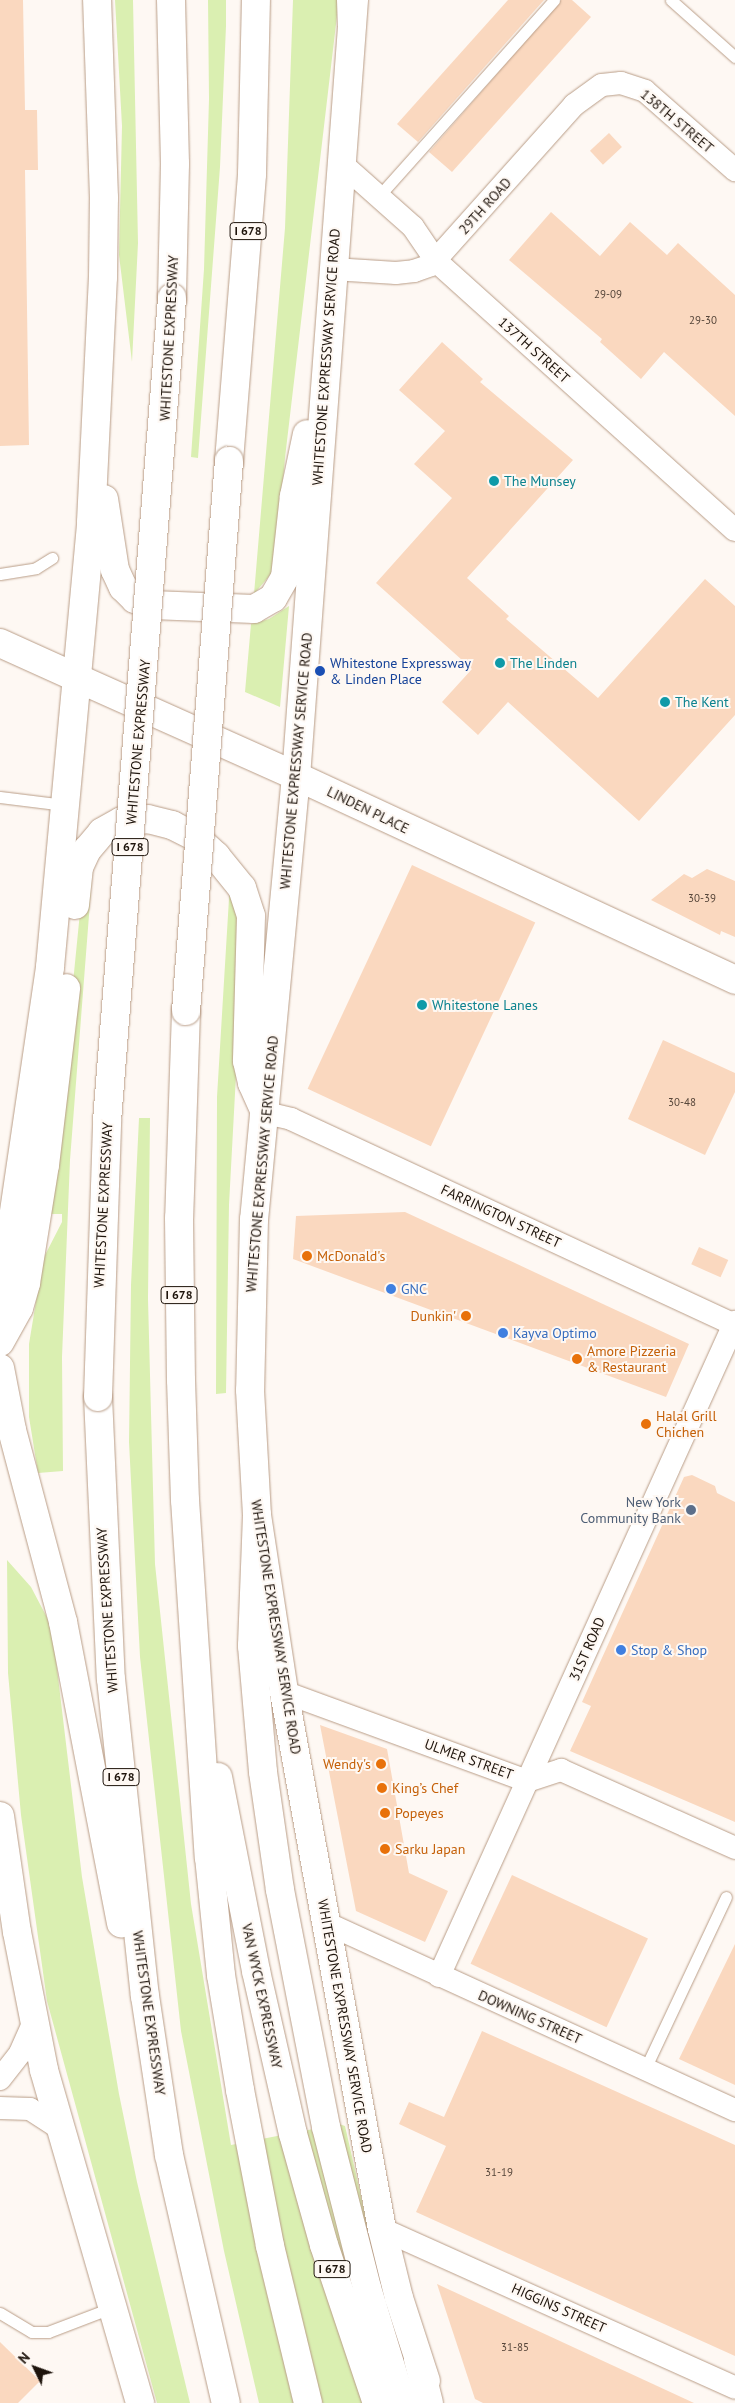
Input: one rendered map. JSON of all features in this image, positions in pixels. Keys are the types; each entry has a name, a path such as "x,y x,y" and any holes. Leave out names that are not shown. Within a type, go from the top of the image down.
{"main road":[{"path":"0,1306 6,1222 50,968 66,805 97,438 104,198 97,0"},
{"name":"WHITESTONE EXPRESSWAY","path":"171,0 175,164 172,298 107,1121 98,1397 104,1559 116,1734 145,1996 169,2155 226,2403"},
{"name":"I 678","path":"190,1580 179,1291 186,1011 252,174 256,0"},
{"name":"WHITESTONE EXPRESSWAY SERVICE ROAD","path":"352,8 296,776 266,1113 254,1219 250,1313 257,1516 284,1692 382,2229 418,2359 434,2403"},
{"path":"97,438 112,560 119,579 129,594 152,605 254,609 273,598 285,577 296,478 324,372"},
{"name":"LINDEN PLACE","path":"0,643 296,776 735,980"},
{"path":"0,1342 23,1298 44,1175 80,867 91,843 115,825 148,819 180,828 208,847 242,888 252,924 247,1061 252,1083 266,1113"},
{"path":"0,1368 12,1430 63,1622 95,1798 169,2155"},
{"path":"257,1516 252,1637 264,1772 295,1976 326,2127 367,2288 402,2403"},
{"path":"190,1580 212,1895 227,2014 250,2142 308,2403"},
{"name":"VAN WYCK EXPRESSWAY","path":"190,1580 218,1774 259,1989 293,2134 324,2245 377,2403"},
{"path":"1,1834 34,2022 59,2128 140,2403"},
{"path":"418,2359 430,2403"}],"street":[{"name":"138TH STREET","path":"613,83 645,91 735,170"},
{"name":"29TH ROAD","path":"333,269 402,273 420,270 436,261 580,99 597,87 613,83"},
{"name":"137TH STREET","path":"341,163 418,232 436,261 735,530"},
{"name":"FARRINGTON STREET","path":"266,1113 292,1119 735,1324"},
{"name":"31ST ROAD","path":"439,1976 735,1324"},
{"name":"ULMER STREET","path":"284,1692 528,1780 561,1770 735,1848"},
{"name":"DOWNING STREET","path":"326,1923 735,2110"},
{"path":"0,2079 23,2048 34,2022"},
{"path":"0,2108 30,2109 59,2128"},
{"name":"HIGGINS STREET","path":"382,2229 735,2388"}],"lane":[{"path":"378,196 554,0"},
{"path":"671,0 735,57"},
{"path":"0,574 36,568 52,558"},
{"path":"0,798 66,805"},
{"path":"645,2069 726,1897"},
{"path":"0,2313 32,2332 48,2332 111,2308"}],"green space":[{"path":"115,0 133,0 138,243 132,362 119,255 122,126"},
{"path":"208,0 226,0 226,26 220,167 198,458 191,457 204,269 209,99"},
{"path":"293,0 338,0 338,7 285,458 277,552 271,574 254,594 285,228"},
{"path":"289,606 280,707 245,692 251,624 269,619"},
{"path":"94,851 70,1160 62,1357 63,1471 38,1473 29,1417 29,1344 43,1259 62,1222 62,1214 50,1214 84,872"},
{"path":"230,882 243,945 229,1205 226,1393 216,1394 217,1097"},
{"path":"139,1118 150,1118 148,1299 155,1564 191,1904 231,2145 339,2124 345,2126 377,2266 416,2403 259,2403 224,2251 181,2031 140,1657 129,1442 131,1285"},
{"path":"7,1560 31,1587 52,1627 82,1877 119,2094 137,2182 190,2403 157,2403 47,2001 21,1815 8,1673"}],"building":[{"path":"0,0 23,0 25,110 37,110 38,170 25,170 29,445 0,446"},
{"path":"508,0 544,0 418,142 397,124"},
{"path":"561,0 572,0 591,17 452,172 429,152"},
{"path":"609,133 622,147 603,165 590,151"},
{"path":"551,212 600,256 630,222 667,255 678,243 735,295 735,416 664,352 641,379 600,342 602,339 509,260"},
{"path":"442,342 483,379 480,382 573,460 467,578 509,616 506,619 598,698 705,579 735,606 735,715 639,821 508,702 478,735 442,702 472,669 376,583 452,498 414,464 445,431 399,390"},
{"name":"Whitestone Lanes","path":"412,865 535,922 431,1146 308,1089"},
{"path":"707,869 735,881 735,937 721,931 720,935 651,900 684,874 692,878"},
{"path":"663,1040 735,1073 735,1092 705,1155 628,1119"},
{"path":"405,1212 689,1344 666,1397 293,1259 296,1216"},
{"path":"699,1247 728,1260 721,1277 691,1264"},
{"path":"692,1475 715,1486 717,1493 735,1502 735,1822 570,1751 591,1706 582,1702 684,1477"},
{"path":"320,1725 387,1749 409,1873 448,1891 425,1942 356,1911"},
{"path":"512,1875 648,1938 607,2027 471,1964"},
{"path":"735,1944 735,2085 679,2059"},
{"path":"482,2031 735,2145 735,2356 416,2212 446,2146 399,2124 409,2102 444,2117"},
{"path":"437,2284 694,2403 483,2403 475,2399"},
{"path":"0,2342 40,2381 18,2403 0,2403"}],"place":[{"name":"The Munsey","path":"494,481"},
{"name":"The Linden","path":"500,663"},
{"name":"Whitestone Expressway & Linden Place","path":"320,671"},
{"name":"The Kent","path":"665,702"},
{"name":"Whitestone Lanes","path":"422,1005"},
{"name":"McDonald's","path":"307,1256"},
{"name":"GNC","path":"391,1289"},
{"name":"Dunkin'","path":"466,1316"},
{"name":"Kayva Optimo","path":"503,1333"},
{"name":"Amore Pizzeria & Restaurant","path":"577,1359"},
{"name":"Halal Grill Chichen","path":"646,1424"},
{"name":"New York Community Bank","path":"691,1510"},
{"name":"Stop & Shop","path":"621,1650"},
{"name":"Wendy's","path":"381,1764"},
{"name":"King’s Chef","path":"382,1788"},
{"name":"Popeyes","path":"385,1813"},
{"name":"Sarku Japan","path":"385,1849"}]}
